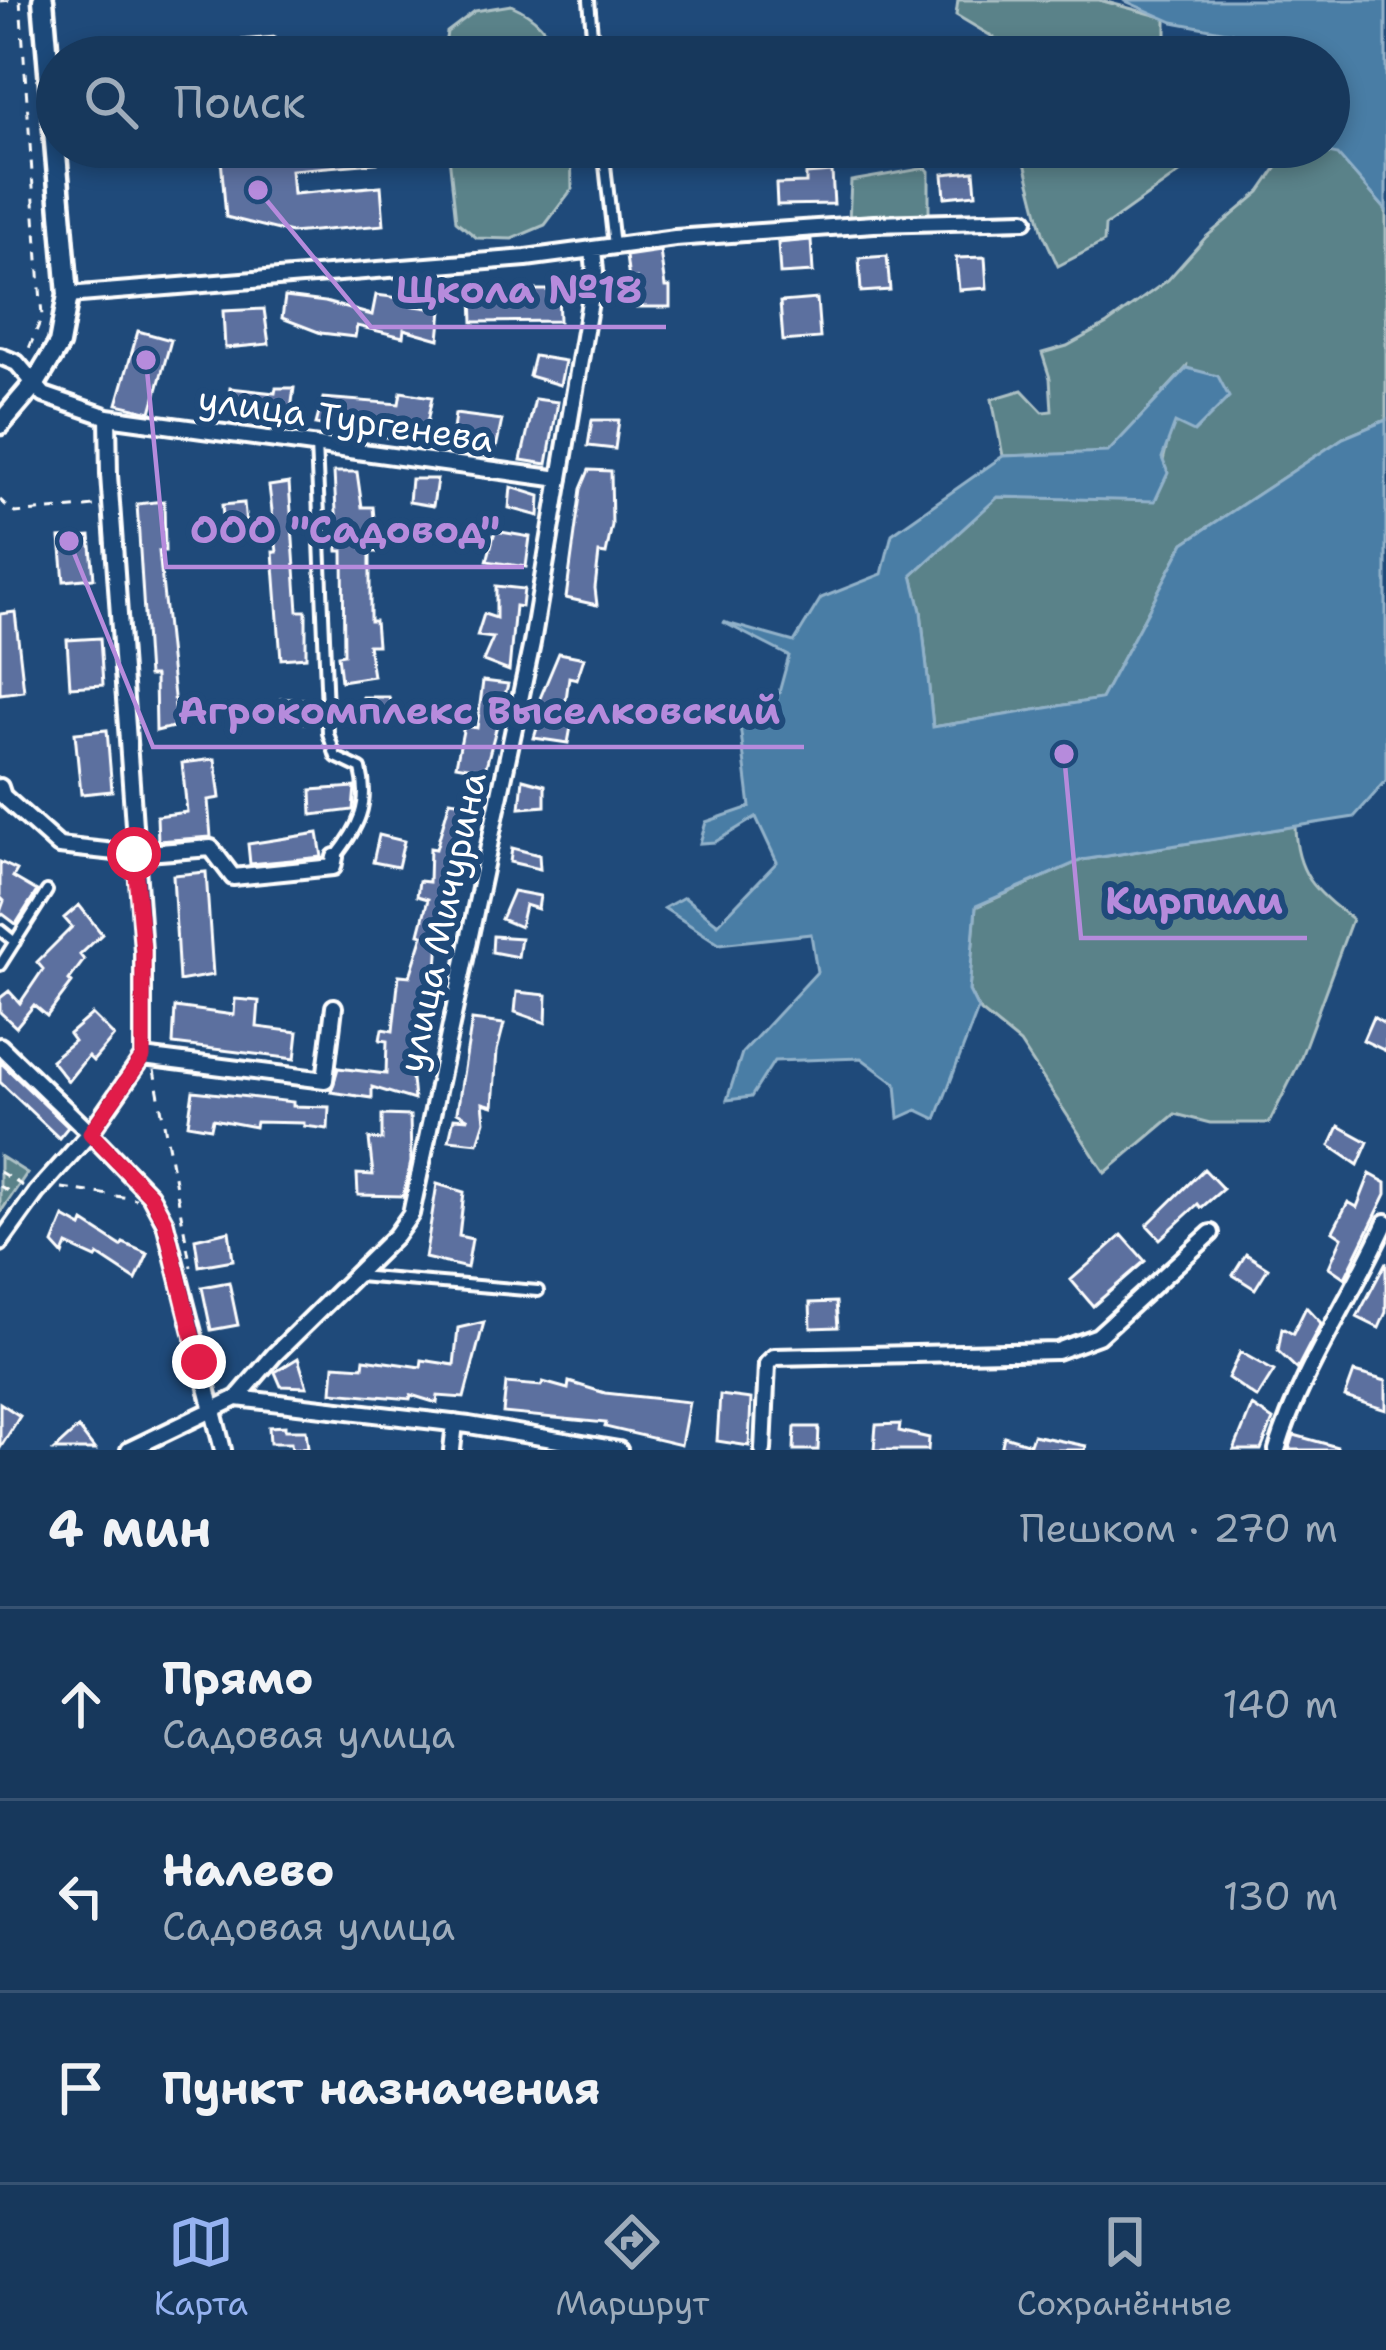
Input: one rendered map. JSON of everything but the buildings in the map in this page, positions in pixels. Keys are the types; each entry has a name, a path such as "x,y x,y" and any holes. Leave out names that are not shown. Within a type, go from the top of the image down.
{"street":[{"path":"43,0 46,36"},
{"path":"0,424 37,382 59,344 68,295 57,168"},
{"path":"68,295 526,258 675,238 857,225 1025,220"},
{"name":"улица Мичурина","path":"237,1398 411,1214 532,643 595,272 593,249"},
{"name":"улица Тургенева","path":"0,356 17,363 44,395 108,417 560,479"},
{"path":"0,1243 46,1181 90,1133 143,1057 143,951 108,417"},
{"path":"0,787 3,796 59,846 134,854 212,848 233,877 333,867 335,857"},
{"path":"143,1057 325,1079 334,1006"},
{"path":"0,1046 150,1195 165,1222 223,1450"},
{"path":"1277,1450 1288,1412 1386,1222"},
{"path":"763,1450 766,1364 774,1357 1057,1351 1097,1336 1211,1233"},
{"path":"129,1450 237,1398 455,1423 620,1450"},
{"path":"452,1450 455,1423"}],"lane":[{"path":"590,0 593,36"},
{"path":"605,168 614,246"},
{"path":"316,444 328,733 336,758 361,769 366,789 358,827 335,857"},
{"path":"0,965 47,892"},
{"path":"0,930 15,942"},
{"path":"355,1276 538,1291"}],"path":[{"path":"0,1 13,0"},
{"path":"20,0 42,317 26,354"},
{"path":"0,500 15,513 111,505"},
{"path":"0,1172 23,1186"},
{"path":"8,1208 32,1172 55,1186 135,1199"},
{"path":"0,1186 16,1196"}],"green space":[{"path":"958,0 1099,0 1166,18 1166,36 991,36 956,15"},
{"path":"511,5 528,14 548,36 446,36 475,11"},
{"path":"450,168 572,168 572,189 545,225 512,239 477,238 456,221"},
{"path":"926,168 929,217 849,221 851,181"},
{"path":"1026,168 1186,168 1105,226 1104,242 1058,266 1043,233"},
{"path":"1277,168 1350,168 1386,210 1386,420 1343,438 1184,543 1101,699 933,727 921,611 912,575 998,497 1155,500 1186,368 1108,453 1003,456 992,399 1022,390 1043,412 1052,411 1050,378 1042,353 1067,346 1107,324 1168,280 1206,237 1260,192"},
{"path":"1295,826 1299,857 1310,880 1352,919 1298,1065 1269,1123 1210,1123 1175,1114 1105,1173 1020,1043 978,1009 969,991 976,907 1082,860"},
{"path":"0,1156 27,1173 0,1213"}],"water":[{"path":"1123,0 1386,0 1386,210 1349,168 1350,36 1235,36 1173,22"},
{"path":"1187,368 1218,376 1229,397 1194,432 1175,423 1162,458 1168,473 1155,501 998,497 912,575 921,611 933,727 1101,699 1184,543 1343,438 1386,420 1386,781 1354,817 1082,860 976,906 969,991 978,1009 936,1119 917,1110 899,1118 896,1084 861,1058 774,1061 751,1097 727,1100 742,1053 817,972 811,934 719,944 664,908 684,897 718,924 777,862 756,817 715,842 700,843 706,822 750,807 739,717 777,700 789,656 723,622 794,642 821,598 882,574 892,534 1003,456 1108,452"}],"place":[{"name":"Щкола №18","path":"258,190"},
{"name":"ООО \"Садовод\"","path":"146,360"},
{"name":"Агрокомплекс Выселковский","path":"69,541"},
{"name":"Кирпили","path":"1064,754"}],"route":[{"path":"134,854 143,951 143,1057 90,1133 150,1195 165,1222 199,1362"}]}
